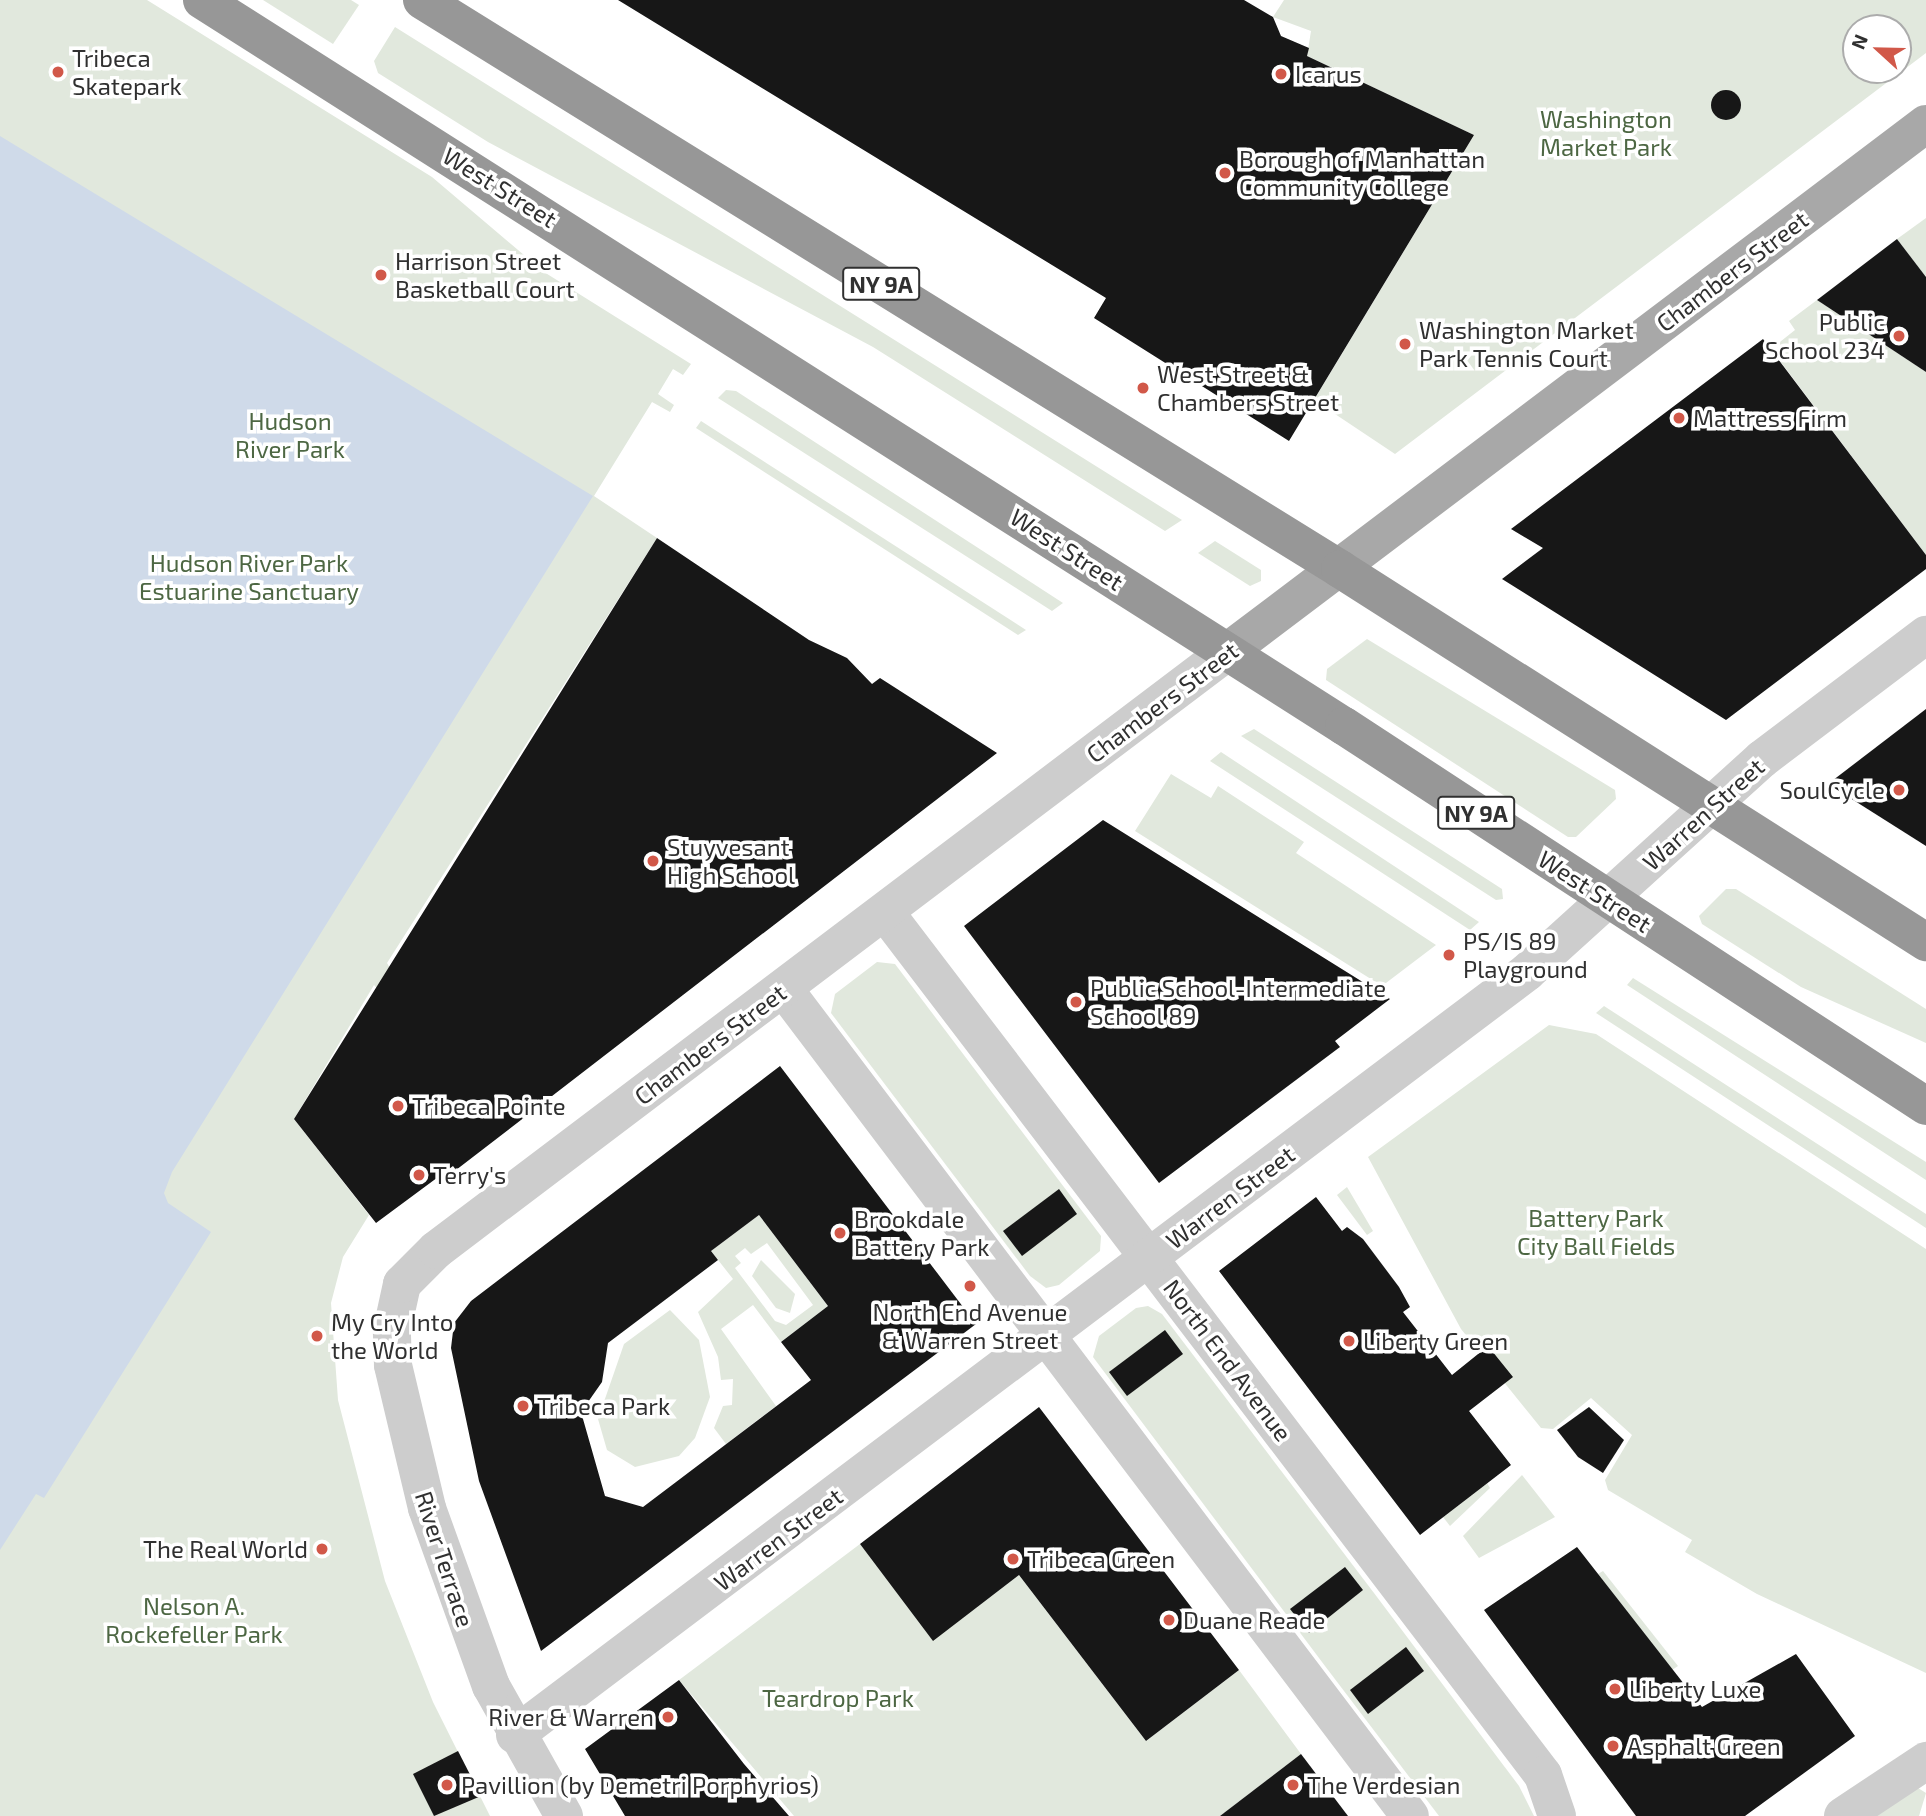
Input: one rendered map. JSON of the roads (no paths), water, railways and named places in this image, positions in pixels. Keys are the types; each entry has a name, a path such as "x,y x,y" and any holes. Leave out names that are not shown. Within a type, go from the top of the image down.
{"highway":[{"name":"West Street","path":"202,0 1227,652 1926,1106"},
{"name":"NY 9A","path":"422,0 1340,569 1926,942"}],"main road":[{"name":"Chambers Street","path":"1227,652 1926,124"}],"street":[{"name":"Warren Street","path":"515,1735 1527,972 1608,901 1709,805 1926,635"},
{"name":"Chambers Street","path":"402,1284 436,1250 1227,652"},
{"name":"North End Avenue","path":"885,912 1544,1775 1558,1816"},
{"path":"784,989 1044,1337 1410,1816"},
{"name":"River Terrace","path":"402,1284 392,1330 405,1424 446,1570 515,1735 564,1816"},
{"path":"1843,1816 1926,1760"}],"water":[{"name":"Hudson River Park","path":"0,136 593,496 172,1172 164,1193 168,1203 211,1232 44,1498 36,1494 0,1550"}],"place":[{"name":"Tribeca Skatepark","path":"58,72"},
{"name":"Icarus","path":"1281,74"},
{"name":"Borough of Manhattan Community College","path":"1225,173"},
{"name":"Harrison Street Basketball Court","path":"381,275"},
{"name":"Public School 234","path":"1899,336"},
{"name":"Washington Market Park Tennis Court","path":"1405,344"},
{"name":"West Street & Chambers Street","path":"1143,388"},
{"name":"Mattress Firm","path":"1679,418"},
{"name":"SoulCycle","path":"1899,790"},
{"name":"Stuyvesant High School","path":"653,861"},
{"name":"PS/IS 89 Playground","path":"1449,955"},
{"name":"Public School-Intermediate School 89","path":"1076,1002"},
{"name":"Tribeca Pointe","path":"398,1106"},
{"name":"Terry's","path":"419,1175"},
{"name":"Brookdale Battery Park","path":"840,1233"},
{"name":"North End Avenue & Warren Street","path":"970,1286"},
{"name":"My Cry Into the World","path":"317,1336"},
{"name":"Liberty Green","path":"1349,1341"},
{"name":"Tribeca Park","path":"523,1406"},
{"name":"The Real World","path":"322,1549"},
{"name":"Tribeca Green","path":"1013,1559"},
{"name":"Duane Reade","path":"1169,1620"},
{"name":"Liberty Luxe","path":"1615,1689"},
{"name":"River & Warren","path":"668,1717"},
{"name":"Asphalt Green","path":"1613,1746"},
{"name":"Pavillion (by Demetri Porphyrios)","path":"447,1785"},
{"name":"The Verdesian","path":"1293,1785"}],"park label":[{"name":"Washington Market Park","path":"1606,133"},
{"name":"Hudson River Park Estuarine Sanctuary","path":"249,577"},
{"name":"Battery Park City Ball Fields","path":"1596,1232"},
{"name":"Nelson A. Rockefeller Park","path":"194,1620"},
{"name":"Teardrop Park","path":"838,1698"}]}
